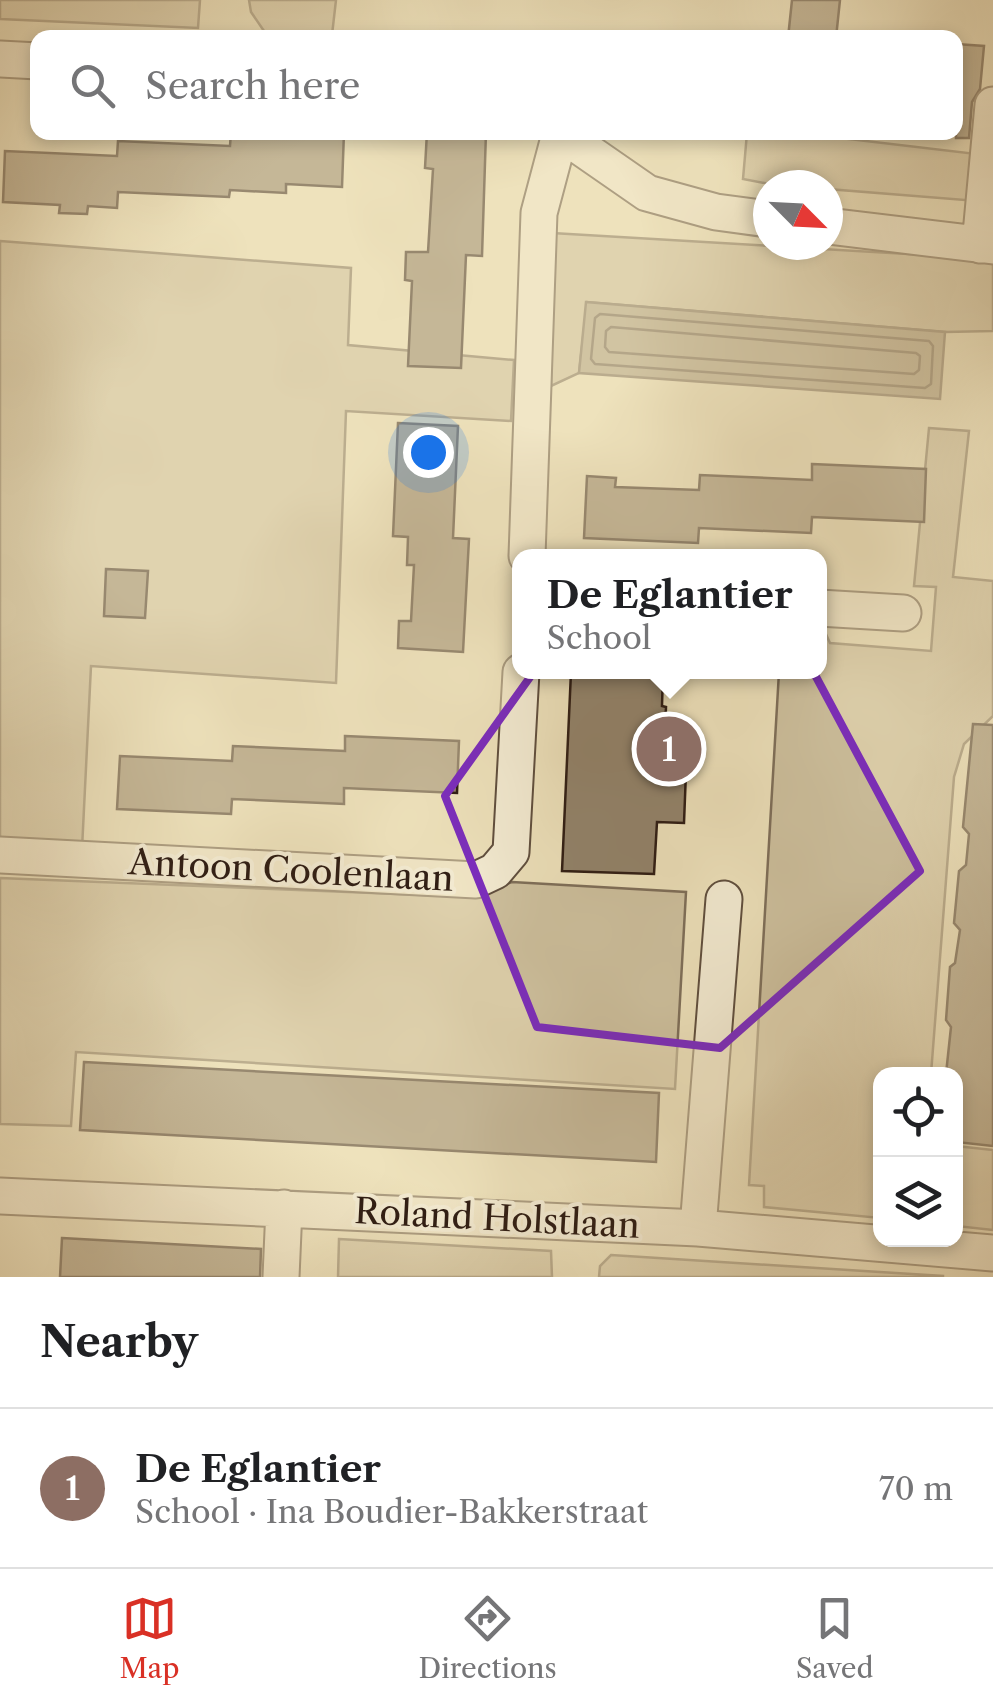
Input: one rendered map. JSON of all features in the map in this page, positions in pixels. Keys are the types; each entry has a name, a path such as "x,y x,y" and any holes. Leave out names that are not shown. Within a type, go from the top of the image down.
{"street":[{"path":"0,58 30,61"},
{"path":"843,228 986,245 993,105"},
{"path":"527,549 538,213 558,140"},
{"path":"570,140 647,193 716,212 753,217"},
{"path":"827,608 903,613"},
{"name":"Antoon Coolenlaan","path":"0,855 476,880 495,870 511,852 521,679"},
{"path":"698,1228 724,899"},
{"name":"Roland Holstlaan","path":"0,1196 698,1228 993,1254"},
{"path":"281,1277 284,1208"}],"highlighted area":[{"path":"586,599 814,673 920,871 720,1048 537,1027 445,796"}],"shaded area":[{"path":"0,0 200,0 198,28 0,19"},
{"path":"249,0 336,0 333,30 263,30 251,12"},
{"path":"746,140 858,140 985,155 977,201 843,190 843,170 753,170 753,181 743,179"},
{"path":"552,233 753,245 753,260 843,260 843,250 993,259 993,331 945,332 587,302 579,373 551,386"},
{"path":"0,241 351,268 348,345 514,360 511,421 346,411 336,683 91,666 82,849 0,844"},
{"path":"929,428 969,431 953,577 993,581 993,716 964,744 954,777 932,1067 873,1067 873,1217 764,1207 764,1186 749,1185 779,679 827,679 827,636 830,643 931,651 936,587 914,586"},
{"path":"0,878 472,897 512,882 686,892 675,1089 76,1052 71,1126 0,1124"},
{"path":"963,1147 993,1150 993,1230 963,1227"},
{"path":"339,1239 551,1251 552,1277 338,1277"},
{"path":"611,1255 943,1277 599,1277 600,1266"}],"water":[{"path":"586,302 945,332 940,399 579,373"}],"building":[{"path":"792,0 840,0 837,30 789,30"},
{"path":"963,44 984,46 969,138 963,138"},
{"path":"230,140 344,140 342,187 286,184 286,193 230,190 229,197 118,192 117,208 88,206 87,214 59,213 60,205 3,202 5,151 117,156 118,141 230,146"},
{"path":"427,140 486,140 482,256 466,255 461,368 408,366 412,281 405,280 406,252 428,252 433,169 425,168"},
{"path":"398,423 458,426 453,538 469,539 463,652 398,648 399,621 411,621 414,565 407,565 408,537 393,536"},
{"path":"812,464 926,469 924,522 812,517 811,533 699,528 698,543 584,538 587,476 616,478 615,487 699,490 700,475 812,480"},
{"path":"106,569 148,571 145,618 104,616"},
{"path":"571,679 663,679 665,731 680,732 679,746 687,746 684,823 657,822 654,874 562,871"},
{"path":"973,724 993,725 993,1146 963,1143 963,1067 947,1067 950,967 955,963 960,930 954,923 959,871 966,865 969,834 963,827"},
{"path":"345,736 459,741 457,793 344,788 344,804 232,799 231,814 117,809 120,756 232,761 233,746 345,751"},
{"path":"84,1062 659,1093 656,1162 80,1130"},
{"path":"62,1238 261,1249 260,1277 60,1277"}],"place":[{"name":"De Eglantier","path":"669,749"}]}
